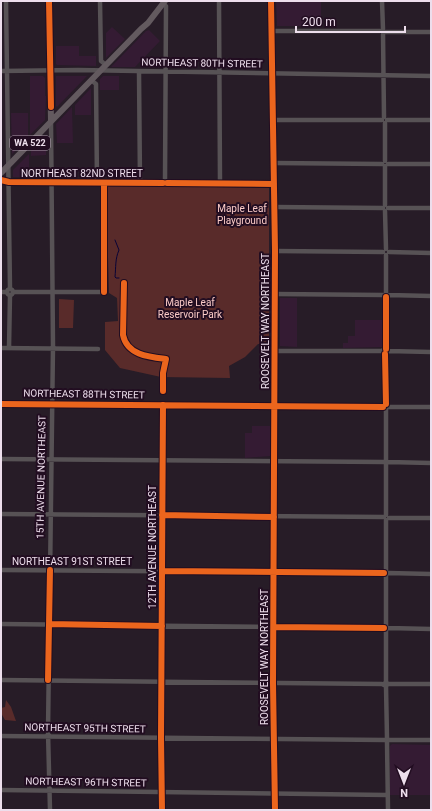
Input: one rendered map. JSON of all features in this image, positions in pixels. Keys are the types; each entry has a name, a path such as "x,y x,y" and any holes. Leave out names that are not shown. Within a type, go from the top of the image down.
{"main road":[{"name":"15TH AVENUE NORTHEAST","path":"49,1 51,121"},
{"name":"ROOSEVELT WAY NORTHEAST","path":"271,1 275,251 273,683 275,810"},
{"name":"WA 522","path":"1,174 141,29 163,2"}],"street":[{"path":"6,1 4,71 7,160 9,165 9,348"},
{"path":"100,1 101,61 106,65"},
{"path":"219,1 220,184"},
{"path":"382,1 386,252 386,684 388,810"},
{"path":"163,2 166,6 165,182"},
{"path":"272,31 431,32"},
{"name":"NORTHEAST 80TH STREET","path":"4,71 50,70 431,76"},
{"path":"139,72 140,183"},
{"path":"91,80 96,84 97,183"},
{"path":"273,120 431,120"},
{"name":"15TH AVENUE NORTHEAST","path":"50,810 48,680 53,348 51,121"},
{"path":"274,163 431,164"},
{"name":"NORTHEAST 82ND STREET","path":"1,182 165,182 274,184"},
{"path":"1,292 104,292 104,183"},
{"path":"274,207 431,208"},
{"path":"275,251 431,253"},
{"path":"275,294 431,296"},
{"path":"1,348 98,349"},
{"path":"275,350 431,352"},
{"name":"NORTHEAST 88TH STREET","path":"1,404 431,407"},
{"name":"12TH AVENUE NORTHEAST","path":"162,810 160,738 163,405"},
{"path":"1,459 431,462"},
{"path":"1,514 431,518"},
{"name":"NORTHEAST 91ST STREET","path":"1,570 431,574"},
{"path":"1,624 431,629"},
{"path":"1,680 431,684"},
{"name":"NORTHEAST 95TH STREET","path":"1,736 431,740"},
{"name":"NORTHEAST 96TH STREET","path":"1,790 387,795"}],"shaded area":[{"path":"276,1 321,1 321,26 277,26"},
{"path":"112,27 125,39 106,58 106,33"},
{"path":"149,30 160,41 135,67 111,67 146,31"},
{"path":"56,46 79,46 79,56 96,56 96,66 57,65"},
{"path":"30,76 43,76 45,78 46,96 45,120 30,135"},
{"path":"56,76 87,76 57,107 56,106"},
{"path":"103,76 119,76 119,90 100,90 100,79"},
{"path":"91,88 91,115 75,115 75,105"},
{"path":"72,107 73,143 57,143 56,124"},
{"path":"11,113 28,113 28,138 12,154"},
{"path":"44,138 46,138 46,155 31,156 31,151"},
{"path":"29,154 29,177 13,177 13,170"},
{"path":"280,298 297,298 297,347 280,346"},
{"path":"355,320 383,320 382,347 343,348 343,343 348,343 348,336 355,336"},
{"path":"252,426 270,426 270,456 245,458 245,433 252,433"},
{"path":"392,744 431,745 431,795 390,795 390,746"}],"green space":[{"name":"Maple Leaf Reservoir Park","path":"106,185 269,188 269,344 258,344 245,357 229,366 230,378 161,377 120,368 105,350 105,322 118,321 117,298 109,293"},
{"path":"59,299 74,300 73,328 59,328"},
{"path":"6,700 11,707 16,721 5,720 1,713 1,708 5,707"}],"waterway":[{"path":"115,240 119,250 116,260 115,277 119,278"}],"cycle path":[{"path":"49,1 51,107"},
{"path":"271,1 275,251 273,683 275,810"},
{"path":"1,180 9,182 163,183"},
{"path":"104,183 104,292"},
{"path":"167,183 274,184"},
{"path":"124,283 123,335 125,342 129,347 140,354 166,359 163,373 163,391"},
{"path":"386,297 386,349"},
{"path":"385,354 386,404"},
{"path":"1,404 383,407"},
{"path":"162,810 163,405"},
{"path":"162,515 274,517"},
{"path":"48,680 50,570"},
{"path":"162,571 384,573"},
{"path":"49,624 162,626"},
{"path":"274,627 384,628"}],"park label":[{"name":"Maple Leaf Playground","path":"242,214"}]}
